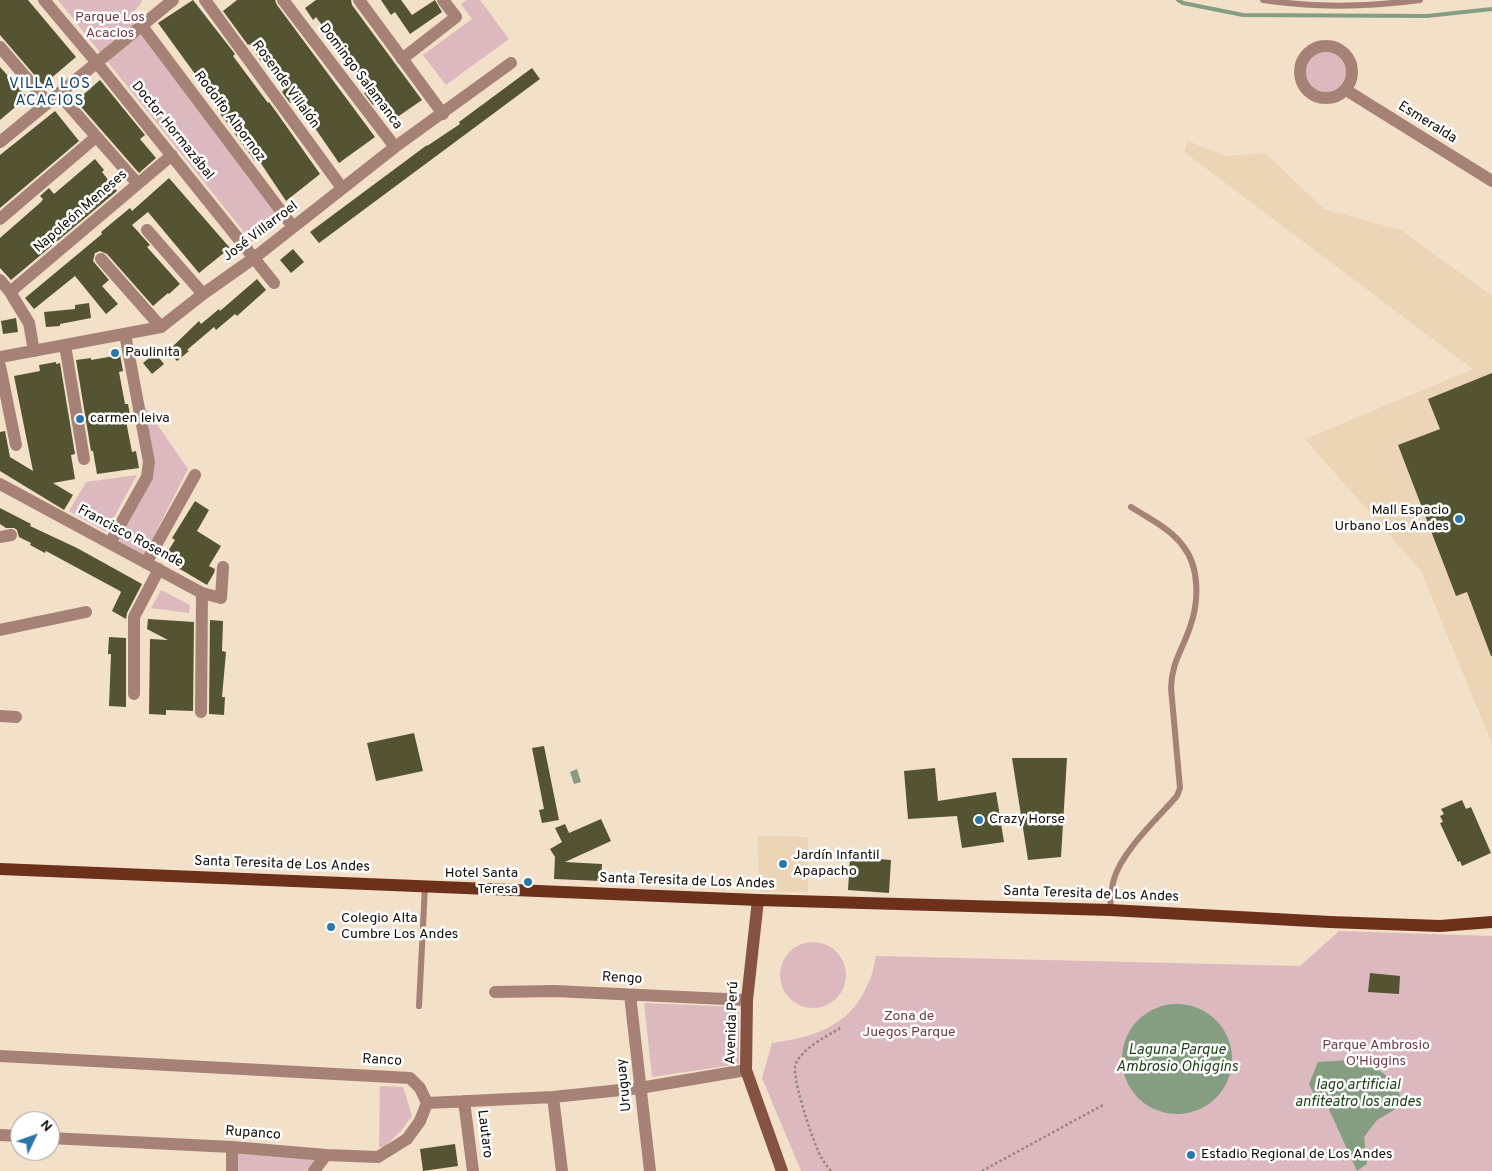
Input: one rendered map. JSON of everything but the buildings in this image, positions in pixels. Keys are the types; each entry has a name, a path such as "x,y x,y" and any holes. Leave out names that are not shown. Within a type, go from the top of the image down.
{"main road":[{"name":"Santa Teresita de Los Andes","path":"0,869 758,900 1110,910 1440,926 1492,922"}],"street":[{"name":"Doctor Hormazábal","path":"44,0 172,155 274,283"},
{"path":"0,142 173,0"},
{"name":"Rosende Villalón","path":"204,0 342,188"},
{"name":"Domingo Salamanca","path":"284,0 395,147"},
{"path":"359,0 442,114"},
{"path":"402,59 456,17 443,0"},
{"name":"Rodolfo Albornoz","path":"142,26 293,227"},
{"path":"1322,46 1331,46 1342,52 1349,59 1352,73 1351,82 1346,90 1336,97 1325,99 1316,97 1306,90 1300,74 1305,56 1312,50 1322,46"},
{"path":"0,47 48,103"},
{"name":"José Villarroel","path":"0,357 161,328 203,294 254,258 395,147 511,62"},
{"name":"Esmeralda","path":"1346,90 1492,181"},
{"path":"59,94 136,184"},
{"path":"0,219 96,137"},
{"name":"Napoleón Meneses","path":"10,292 172,155"},
{"path":"147,230 203,294"},
{"path":"100,259 161,328"},
{"path":"0,280 29,322 34,351"},
{"path":"110,543 146,477 149,462 125,334"},
{"path":"65,345 84,460"},
{"path":"0,366 16,445"},
{"path":"146,563 195,475"},
{"name":"Francisco Rosende","path":"0,484 202,593"},
{"path":"202,712 202,593 220,598 223,567"},
{"path":"134,694 134,617 159,569"},
{"path":"0,630 86,612"},
{"path":"0,716 16,717"},
{"name":"Avenida Perú","path":"758,900 747,1000 746,1070 782,1171"},
{"name":"Rengo","path":"495,992 554,991 747,1000"},
{"name":"Uruguay","path":"630,995 650,1171"},
{"name":"Ranco","path":"0,1056 410,1078 420,1088 426,1103"},
{"path":"426,1103 553,1097 640,1088 746,1070"},
{"path":"553,1097 562,1171"},
{"name":"Lautaro","path":"464,1101 473,1171"},
{"name":"Rupanco","path":"60,1138 232,1147 326,1155 378,1157 407,1139 420,1121 426,1103"},
{"path":"232,1147 232,1171"},
{"path":"314,1171 326,1155"}],"lane":[{"path":"1263,0 1358,6 1420,0"},
{"path":"1110,910 1115,877 1126,855 1177,796 1180,788 1171,688 1172,672 1190,628 1195,610 1197,587 1192,565 1184,546 1170,532 1131,507"},
{"path":"420,1006 425,886"}],"path":[{"path":"831,1171 817,1149 796,1081 795,1065 803,1052 842,1028"},
{"path":"982,1171 1103,1105"}],"shaded area":[{"path":"1188,141 1226,156 1265,153 1324,209 1401,230 1492,296 1492,744 1421,571 1305,439 1473,369 1184,152"},
{"name":"Jardín Infantil Apapacho","path":"757,836 808,837 808,892 759,892"}],"green space":[{"name":"Parque Los Acacios","path":"58,0 141,0 142,2 132,14 280,218 252,242"},
{"path":"467,0 480,0 509,39 446,85 423,55 472,19 461,4"},
{"path":"1330,51 1338,54 1344,60 1347,72 1344,84 1338,90 1322,93 1314,90 1308,84 1305,68 1308,60 1314,54"},
{"path":"145,407 188,469 144,555 117,540 153,475 155,464"},
{"path":"137,475 106,532 69,511 86,482"},
{"path":"161,590 190,605 189,613 151,608"},
{"name":"Parque Ambrosio O'Higgins","path":"1339,931 1492,936 1492,1171 801,1171 762,1078 772,1043 802,1037 828,1028 850,1011 869,983 876,956 1300,966"},
{"path":"813,942 826,945 836,952 843,962 846,975 843,988 836,998 826,1005 813,1008 800,1005 790,998 783,988 780,975 783,962 790,952 800,945"},
{"path":"644,1003 739,1007 739,1064 652,1077"},
{"path":"380,1086 403,1087 412,1116 401,1131 384,1147 379,1147"},
{"path":"238,1153 316,1159 307,1171 238,1171"}],"water":[{"path":"577,769 581,782 574,784 570,772"},
{"name":"Laguna Parque Ambrosio Ohiggins","path":"1177,1004 1198,1008 1216,1020 1228,1038 1232,1059 1228,1080 1216,1098 1198,1110 1177,1114 1156,1110 1138,1098 1126,1080 1122,1059 1126,1038 1138,1020 1156,1008"},
{"name":"lago artificial anfiteatro los andes","path":"1364,1059 1396,1083 1401,1099 1394,1110 1377,1120 1364,1137 1367,1164 1357,1171 1328,1107 1317,1101 1309,1084 1318,1062"}],"waterway":[{"path":"1178,0 1183,3 1243,15 1427,16 1492,9"}],"place":[{"name":"Paulinita","path":"115,353"},
{"name":"carmen leiva","path":"80,419"},
{"name":"Mall Espacio Urbano Los Andes","path":"1459,519"},
{"name":"Crazy Horse","path":"979,820"},
{"name":"Jardín Infantil Apapacho","path":"783,864"},
{"name":"Hotel Santa Teresa","path":"528,882"},
{"name":"Colegio Alta Cumbre Los Andes","path":"331,927"},
{"name":"Estadio Regional de Los Andes","path":"1191,1155"}],"district":[{"name":"VILLA LOS ACACIOS","path":"50,94"}],"park label":[{"name":"Zona de Juegos Parque","path":"909,1026"}]}
